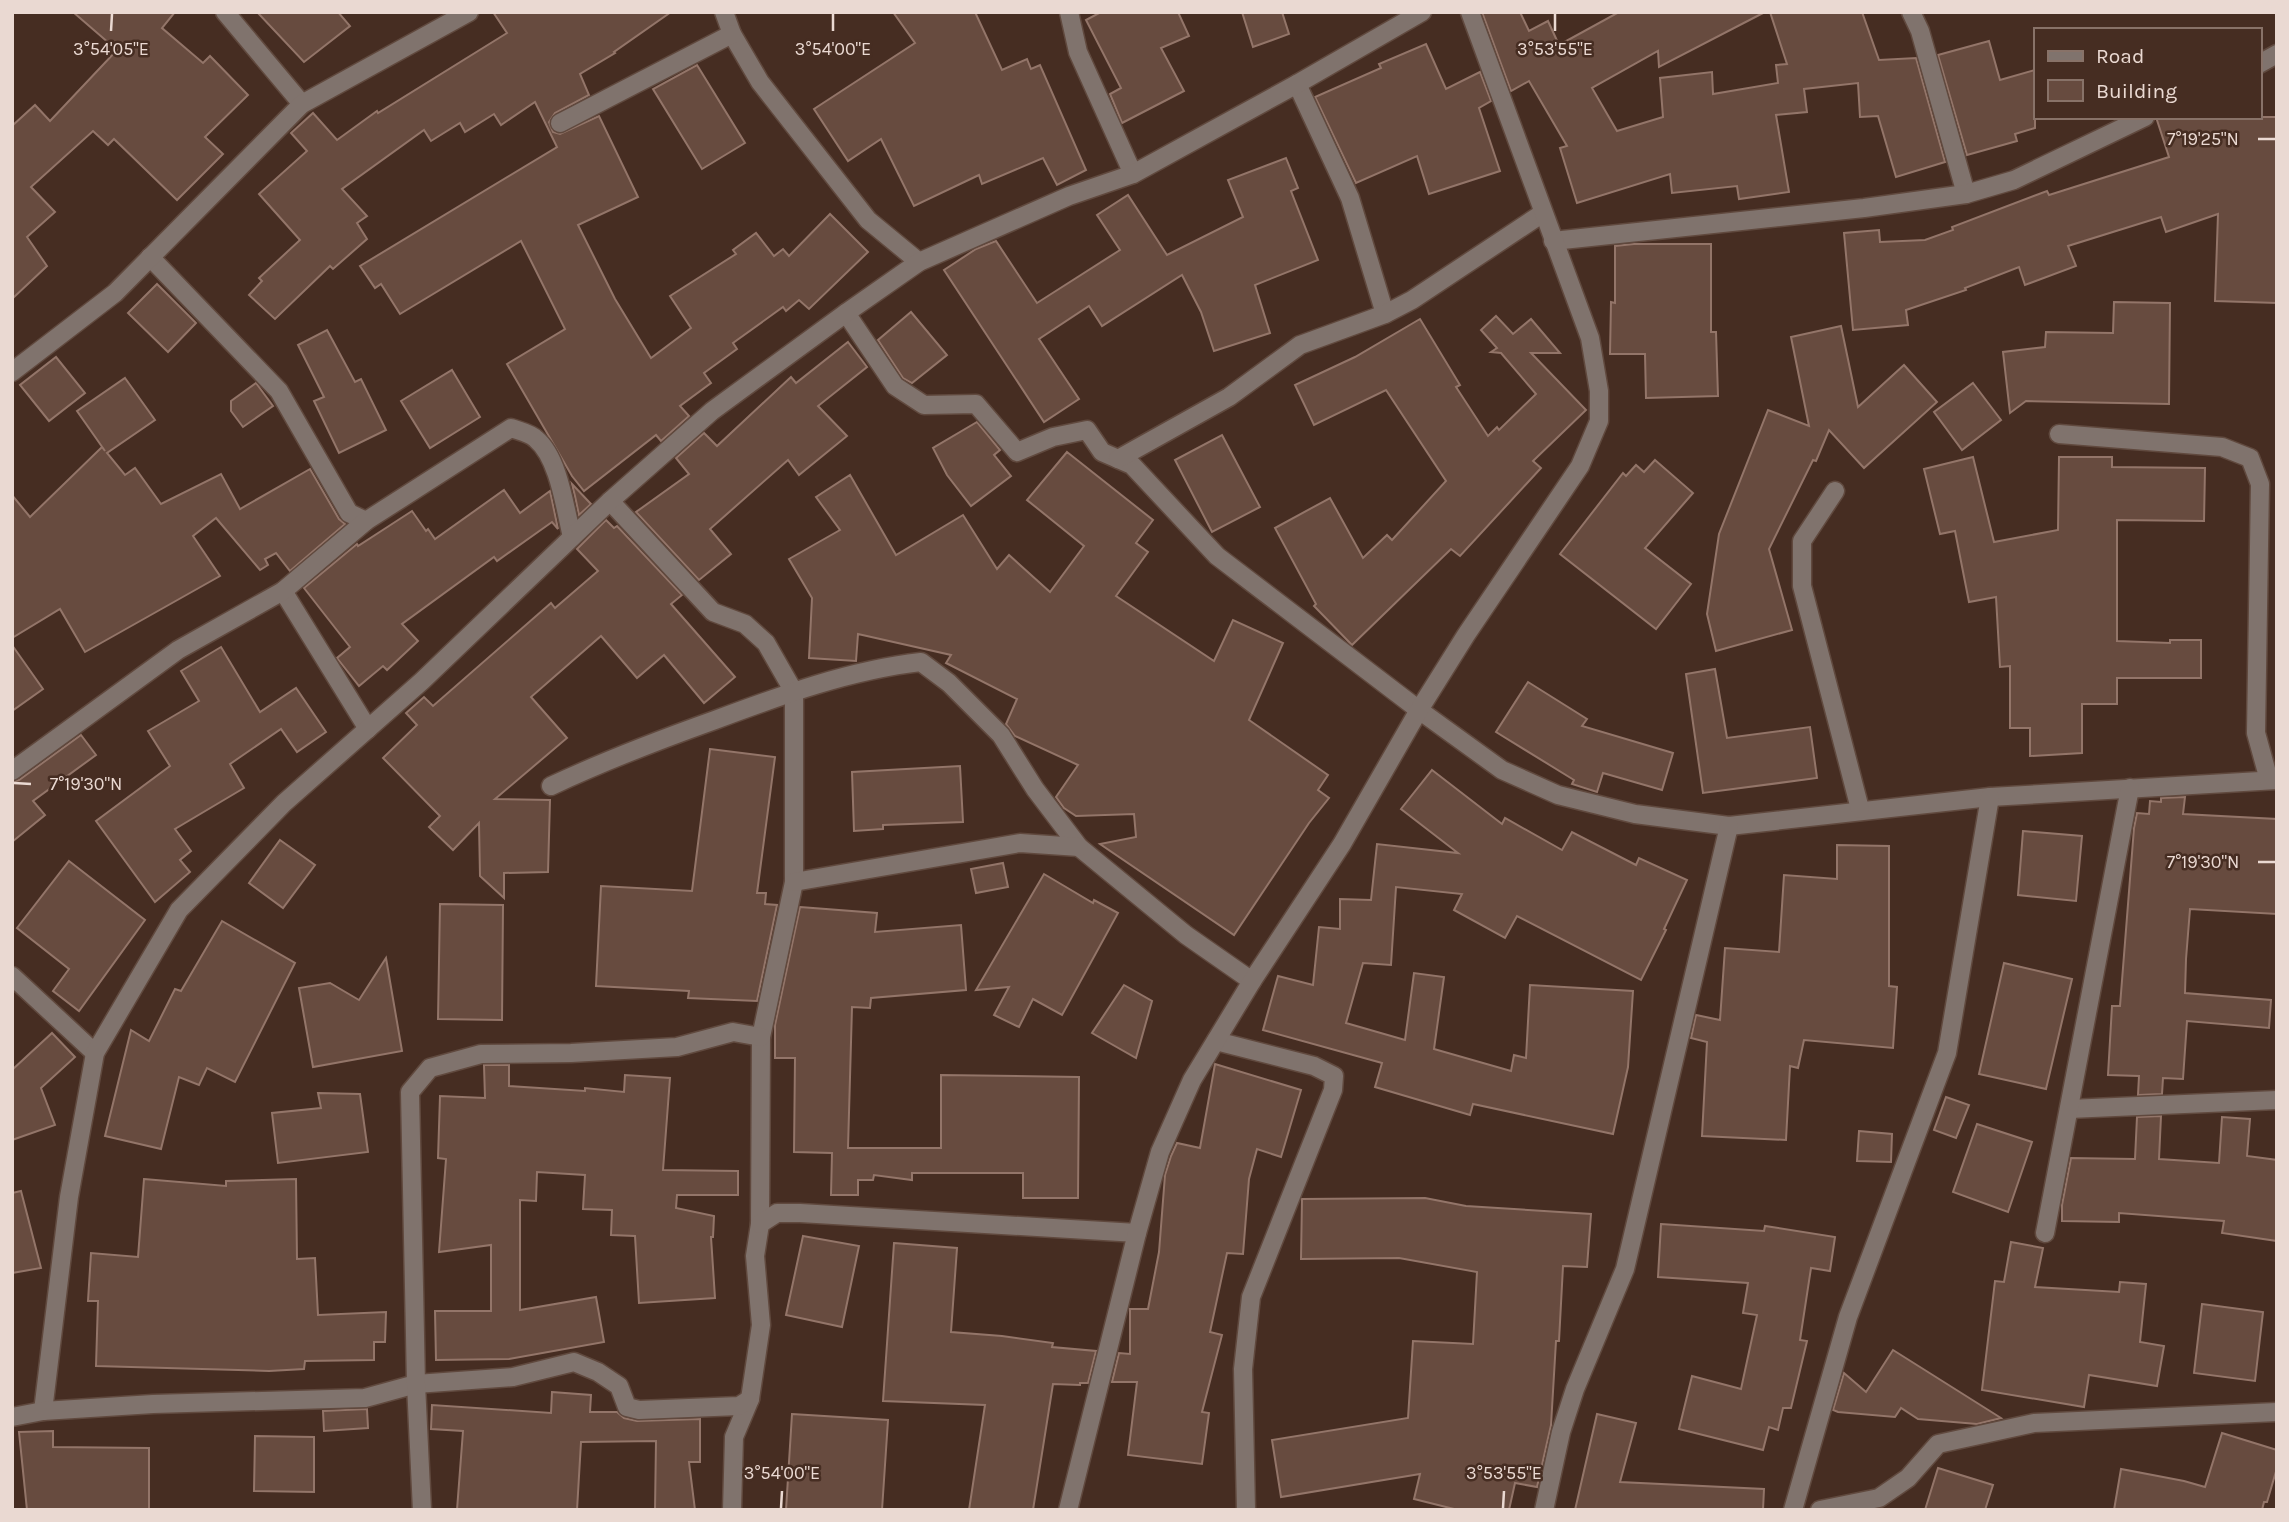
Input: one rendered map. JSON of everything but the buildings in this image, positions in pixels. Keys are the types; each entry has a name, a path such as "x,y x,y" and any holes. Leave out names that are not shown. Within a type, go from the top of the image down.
{"street":[{"path":"225,12 302,104"},
{"path":"12,372 115,293 302,104 469,12"},
{"path":"724,12 732,34 760,82 868,220 919,262"},
{"path":"1069,12 1078,52 1133,174"},
{"path":"43,1411 69,1198 94,1053 179,910 284,803 422,681 610,501 712,411 919,262 1069,196 1133,174 1422,12"},
{"path":"1068,1510 1137,1233 1160,1152 1192,1080 1252,981 1342,844 1419,710 1466,635 1580,466 1599,421 1599,391 1590,338 1470,12"},
{"path":"1911,12 1920,31 1966,194"},
{"path":"560,123 732,34"},
{"path":"2261,63 2277,54"},
{"path":"1297,84 1350,198 1385,314"},
{"path":"1553,241 1966,194 2014,180 2141,119"},
{"path":"1118,458 1229,397 1300,345 1385,314 1412,300 1543,213"},
{"path":"150,257 279,391 349,513 366,521"},
{"path":"846,313 895,386 924,405 976,404 1017,452 1054,437 1087,430 1102,452 1132,465 1217,556 1502,770 1558,795 1635,814 1730,825 1990,797 2273,780 2256,733 2260,484 2250,457 2222,447 2059,434"},
{"path":"12,771 178,650 283,591 366,521 511,428 535,437 547,452 558,481 572,537"},
{"path":"1835,491 1802,541 1802,586 1860,809"},
{"path":"610,501 713,611 744,624 766,643 794,692 794,882 761,1037 761,1224 755,1256 761,1325 750,1399 734,1437 732,1510"},
{"path":"283,591 368,729"},
{"path":"551,786 608,759 794,692 880,667 921,662 949,683 1001,734 1035,789 1079,846 1186,935 1252,981"},
{"path":"2045,1233 2130,788"},
{"path":"1793,1510 1848,1317 1947,1053 1990,797"},
{"path":"1544,1510 1561,1432 1575,1388 1625,1269 1730,825"},
{"path":"794,882 1020,844 1079,846"},
{"path":"12,976 94,1053"},
{"path":"422,1510 416,1384 410,1092 430,1068 481,1054 677,1048 733,1032 761,1037"},
{"path":"1216,1041 1314,1066 1334,1076 1333,1090 1251,1297 1243,1369 1247,1510"},
{"path":"2069,1109 2277,1100"},
{"path":"761,1224 778,1213 800,1213 1137,1233"},
{"path":"12,1417 43,1411 153,1404 365,1398 416,1384 513,1377 574,1362 598,1372 619,1386 627,1408 639,1410 738,1406 750,1399"},
{"path":"1820,1510 1879,1497 1908,1478 1938,1444 2034,1423 2277,1412"}]}
